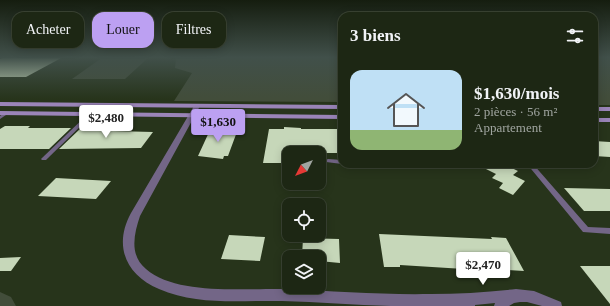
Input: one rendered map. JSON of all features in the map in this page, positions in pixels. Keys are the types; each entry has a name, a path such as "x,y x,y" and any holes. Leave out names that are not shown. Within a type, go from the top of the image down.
{"main road":[{"path":"0,104 194,110 338,117"},
{"path":"4,113 91,114 338,107"},
{"path":"598,109 610,109"},
{"path":"598,120 610,120"}],"street":[{"path":"194,110 135,216 129,231 127,246 131,260 148,279 173,290 190,292 452,300 516,295 529,296 562,306"},
{"path":"500,306 506,299 516,295"},
{"path":"452,300 469,306"},
{"path":"543,300 556,306"}],"lane":[{"path":"0,118 4,113"},
{"path":"44,159 91,114"},
{"path":"328,161 338,162"},
{"path":"533,168 586,230 610,231"}],"green space":[{"path":"83,71 133,71 125,79 72,79"},
{"path":"186,71 338,71 338,102 174,101 192,73"},
{"path":"598,71 610,71 610,105 598,105"},
{"path":"0,292 11,297 16,306 0,306"}],"building":[{"path":"0,71 37,71 26,77 0,77"},
{"path":"5,126 30,126 28,128 71,128 49,149 0,149 0,129"},
{"path":"284,127 301,129 338,129 338,153 326,153 326,146 282,146 282,163 263,163 269,129 284,129"},
{"path":"81,128 117,128 114,131 153,132 141,148 59,149"},
{"path":"218,128 238,129 228,156 224,156 223,159 198,156 210,130"},
{"path":"598,141 610,142 610,157 598,156"},
{"path":"484,168 512,168 518,171 513,175 525,181 513,195 499,188 503,183 492,178 496,174"},
{"path":"56,178 111,181 96,199 38,196"},
{"path":"564,188 610,189 610,211 584,211"},
{"path":"379,234 492,239 491,237 506,238 524,271 400,265 400,267 384,267"},
{"path":"229,235 265,237 260,261 221,259"},
{"path":"326,239 339,239 340,263 326,262 326,250 302,250 303,242 326,242"},
{"path":"21,257 11,271 0,271 0,258"},
{"path":"580,266 610,266 610,304"}]}
